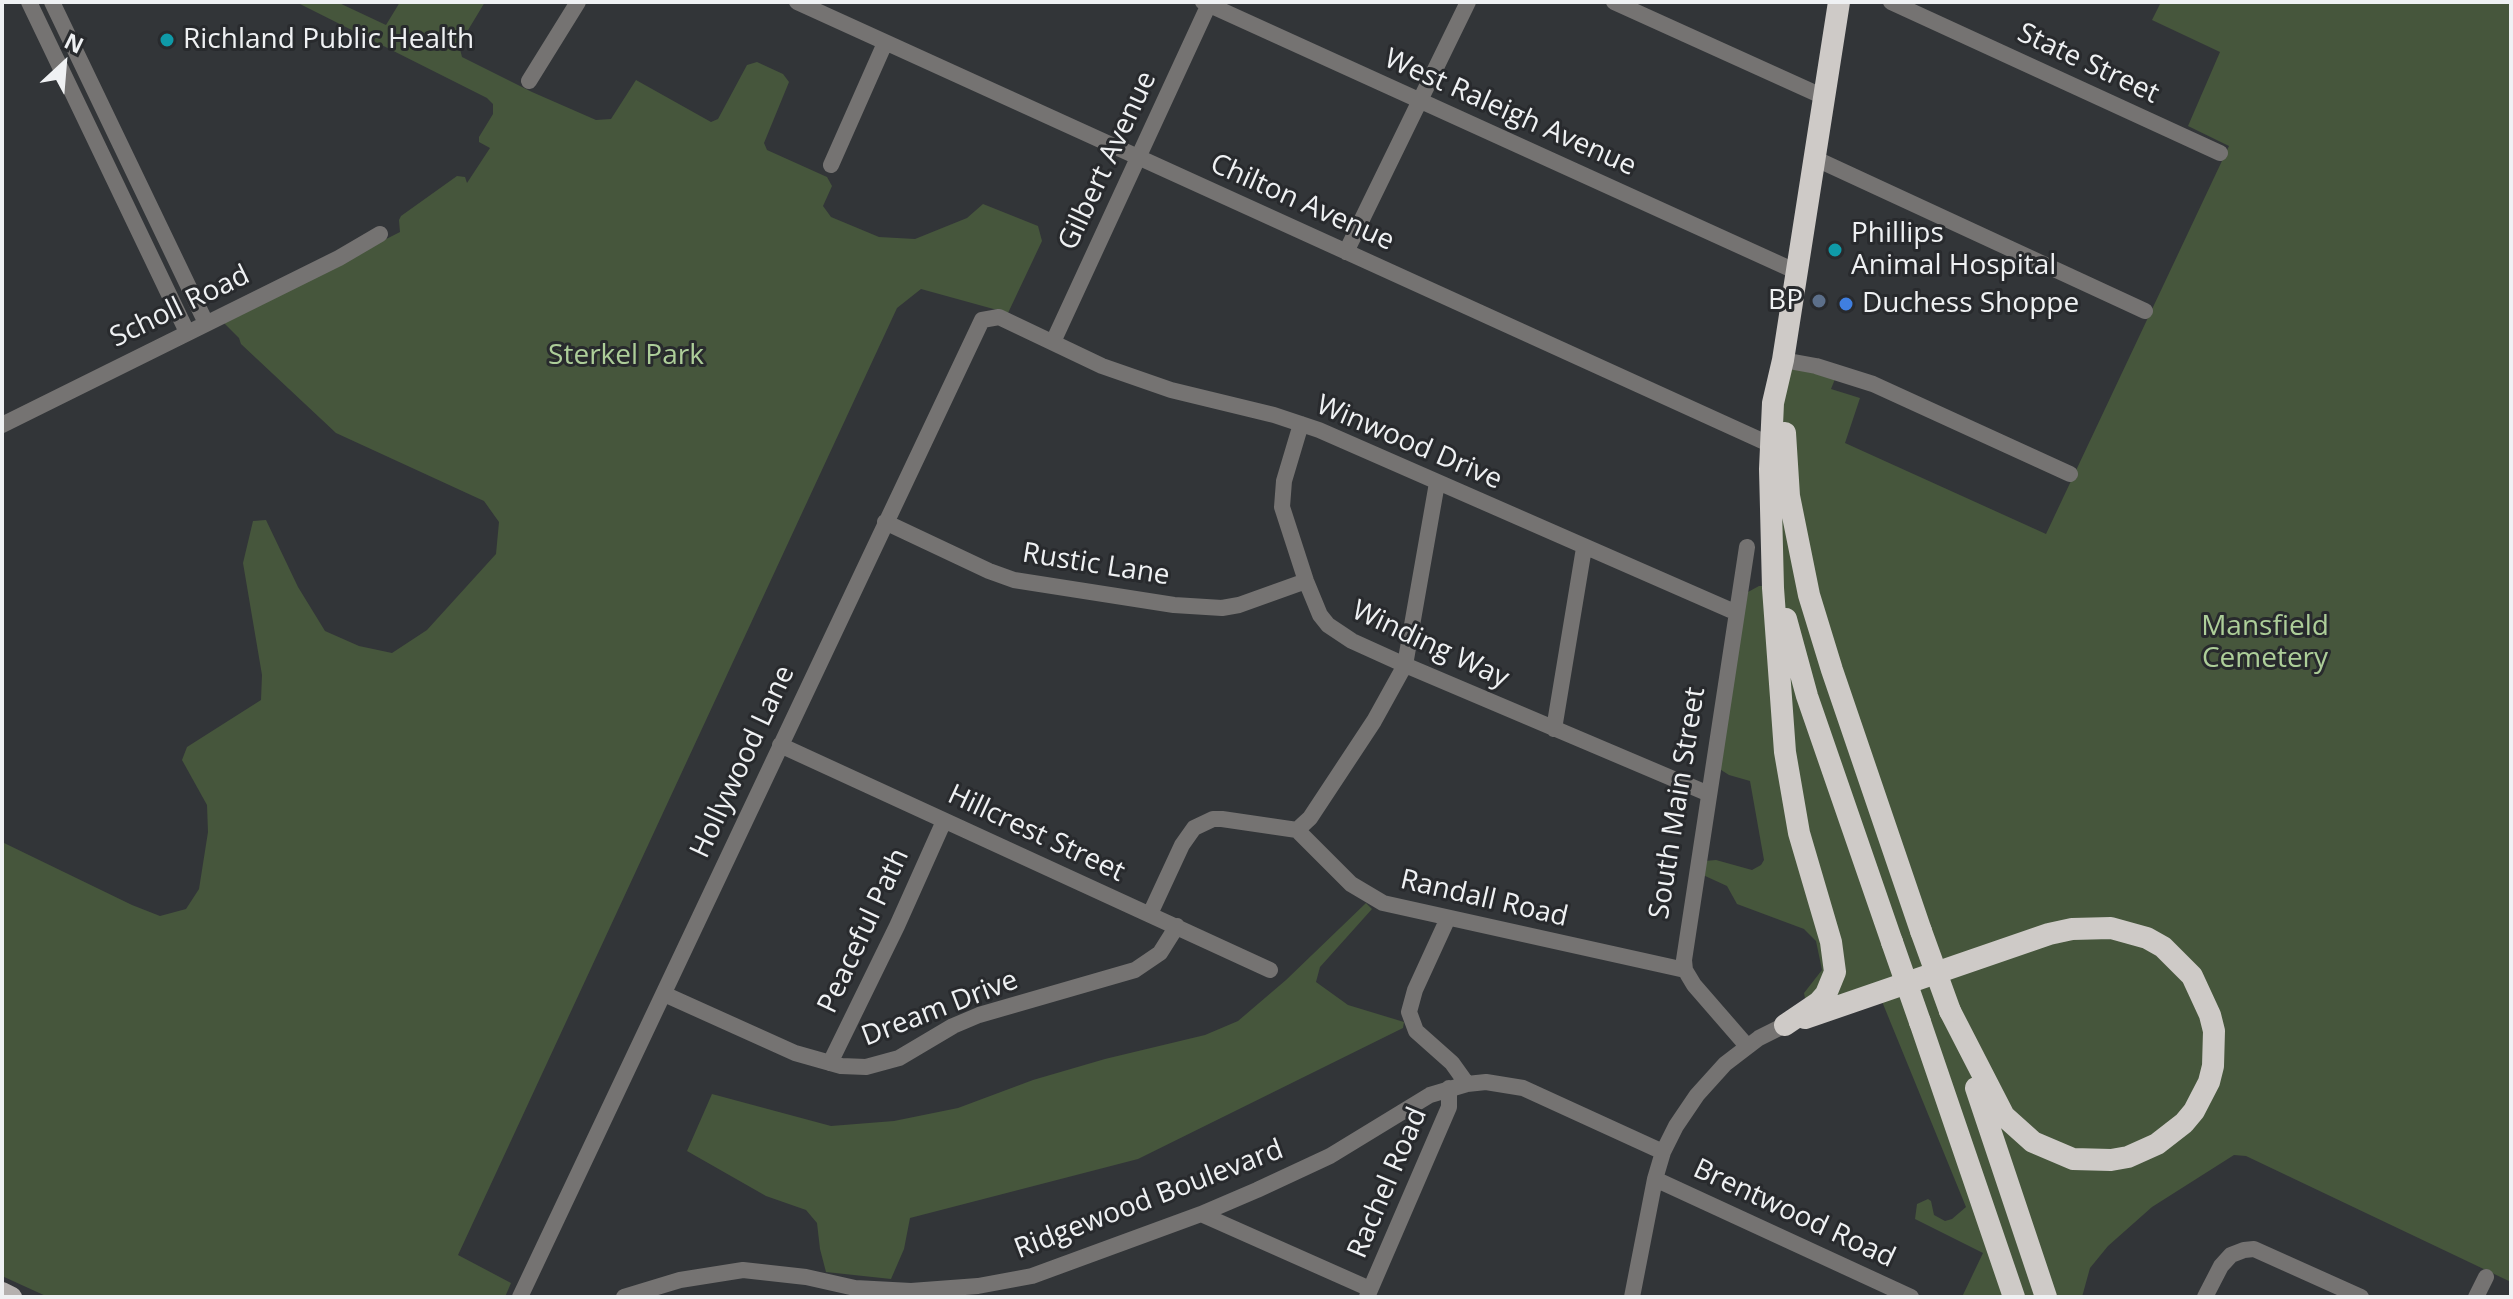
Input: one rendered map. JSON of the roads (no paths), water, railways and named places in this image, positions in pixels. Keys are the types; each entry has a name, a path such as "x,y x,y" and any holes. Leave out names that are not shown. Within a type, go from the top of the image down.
{"highway":[{"path":"1839,2 1783,360 1773,403 1778,448 1801,567 1828,657 2046,1297"},
{"path":"1778,448 1774,605 1789,784 1806,862 1835,962 1826,994 1785,1025"},
{"path":"1774,543 1786,617 1800,673 2014,1297"},
{"path":"1785,1025 2049,934 2082,928 2111,928 2147,938 2163,947 2192,976 2214,1031 2213,1066 2209,1082 2194,1111 2157,1144 2136,1154 2111,1160 2073,1159 2033,1142 2004,1116 1950,1011"}],"main road":[{"path":"2,1292 12,1297"}],"street":[{"path":"29,2 187,332"},
{"path":"52,2 206,323"},
{"path":"529,81 578,2"},
{"name":"Chilton Avenue","path":"797,2 828,8 885,43 1778,448"},
{"path":"1346,252 1468,2"},
{"path":"1614,2 1824,97"},
{"name":"State Street","path":"1891,2 2220,153"},
{"name":"West Raleigh Avenue","path":"1208,3 1795,271"},
{"name":"Gilbert Avenue","path":"1053,342 1208,3"},
{"path":"831,165 885,43"},
{"path":"1814,158 2145,311"},
{"name":"Scholl Road","path":"2,425 339,258 380,234"},
{"name":"Hollywood Lane","path":"520,1297 982,320 999,317 1053,342"},
{"name":"Winwood Drive","path":"1053,342 1102,366 1171,390 1301,424 1737,613"},
{"path":"1783,360 1816,366 1873,384 2070,474"},
{"name":"Winding Way","path":"1301,424 1281,496 1286,524 1306,581 1320,615 1328,625 1352,641 1405,665 1709,794"},
{"path":"1150,914 1182,845 1194,828 1213,819 1222,819 1297,830 1310,818 1374,721 1405,665 1437,483"},
{"name":"Rustic Lane","path":"885,522 1014,580 1158,603 1222,608 1306,581"},
{"name":"South Main Street","path":"1685,970 1684,960 1747,547"},
{"path":"1554,729 1584,548"},
{"name":"Hillcrest Street","path":"780,745 1270,970"},
{"name":"Peaceful Path","path":"830,1063 944,821"},
{"name":"Randall Road","path":"1297,830 1360,890 1383,903 1685,970"},
{"path":"1448,918 1415,990 1409,1012 1416,1031 1452,1063 1467,1084"},
{"name":"Dream Drive","path":"664,994 795,1053 830,1063 866,1067 891,1062 953,1026 979,1015 1127,974 1160,953 1177,926"},
{"path":"1685,970 1694,985 1747,1046"},
{"path":"1632,1297 1655,1179 1663,1152 1676,1126 1697,1095 1725,1064 1747,1046 1785,1025"},
{"name":"Ridgewood Boulevard","path":"624,1297 703,1275 743,1270 806,1277 855,1288 928,1294 1032,1276 1201,1214 1330,1156 1430,1095 1467,1084 1495,1083 1523,1088 1663,1152"},
{"name":"Rachel Road","path":"1369,1293 1449,1107 1449,1088"},
{"name":"Brentwood Road","path":"1655,1179 1911,1297"},
{"path":"1201,1214 1369,1293"},
{"path":"2205,1297 2221,1266 2231,1255 2254,1249 2361,1297"},
{"path":"2476,1297 2486,1277"},
{"path":"855,1288 876,1297"}],"place":[{"name":"Richland Public Health","path":"167,40"},
{"name":"Phillips Animal Hospital","path":"1835,250"},
{"name":"BP","path":"1819,301"},
{"name":"Duchess Shoppe","path":"1846,304"}],"park label":[{"name":"Sterkel Park","path":"626,356"},
{"name":"Mansfield Cemetery","path":"2265,643"}]}
